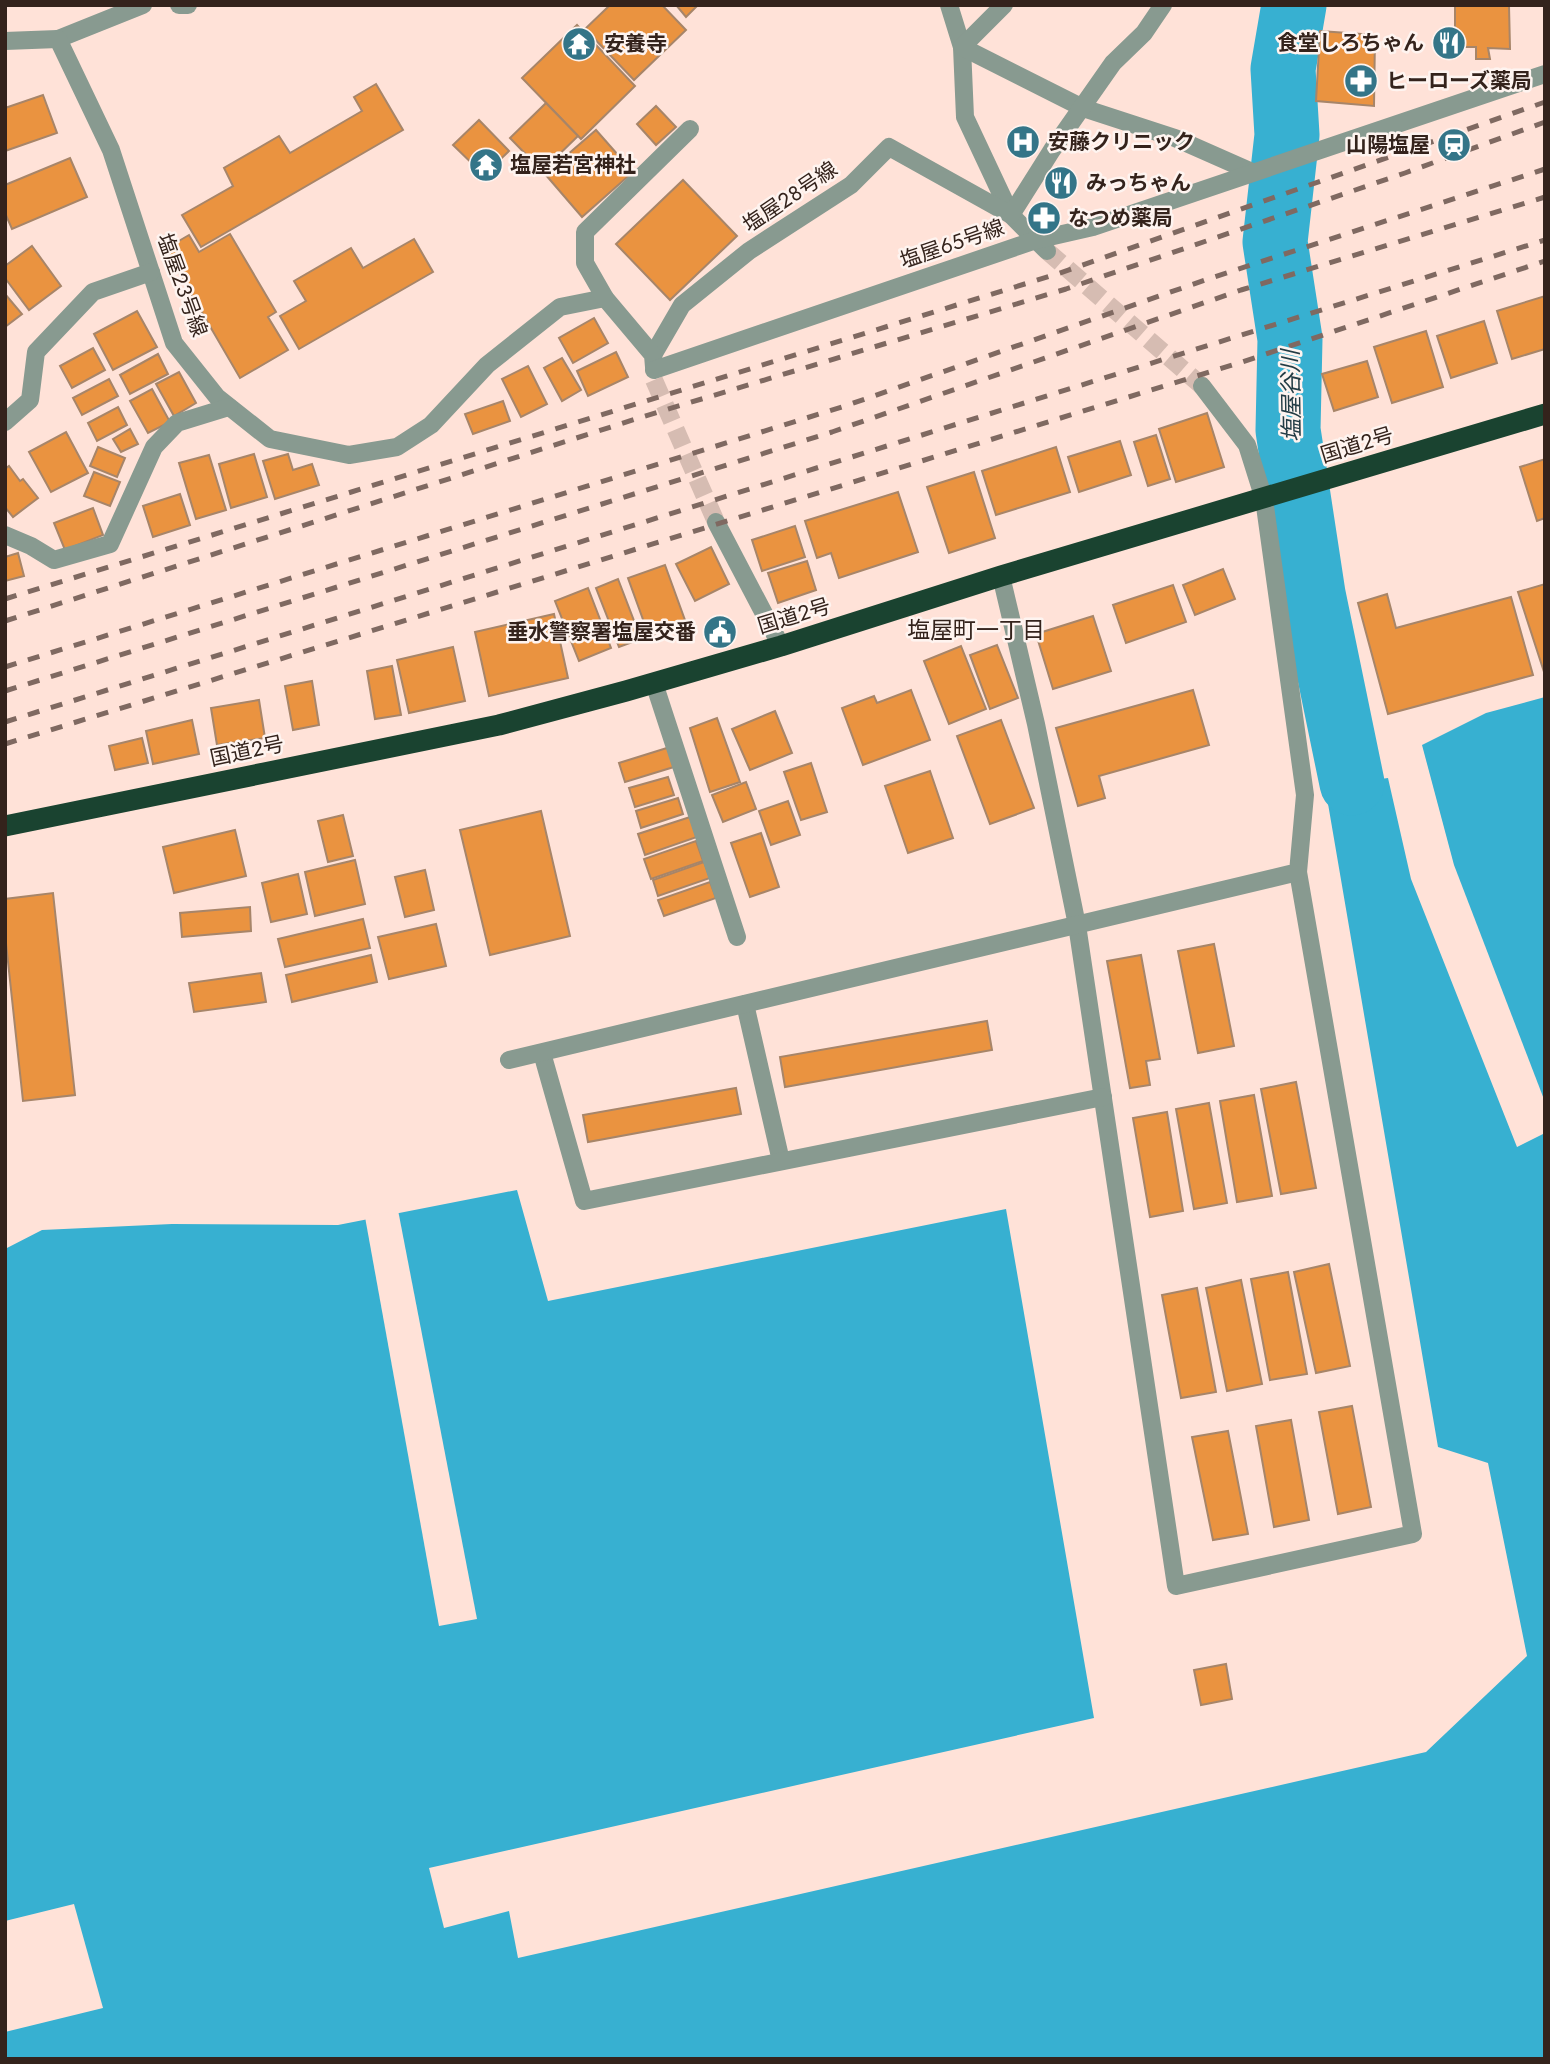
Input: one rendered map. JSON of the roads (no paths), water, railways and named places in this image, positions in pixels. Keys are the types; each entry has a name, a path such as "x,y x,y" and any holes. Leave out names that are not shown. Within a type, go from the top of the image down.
{"highway":[{"name":"国道2号","path":"5,826 499,725 781,646 1001,576 1545,414"}],"street":[{"path":"5,41 58,39 143,5"},
{"path":"179,5 188,5"},
{"path":"948,5 962,47 965,117 1011,215 1042,245"},
{"path":"962,47 1004,5"},
{"path":"1011,215 1052,150 1113,63 1144,33 1163,5"},
{"name":"塩屋２３号線","path":"58,39 111,150 174,343 217,397 270,439 349,455 397,447 431,425 487,365 560,307 606,298"},
{"path":"962,47 1083,108 1175,138 1252,172"},
{"name":"塩屋６５号線","path":"654,368 1042,245 1545,74"},
{"path":"654,368 585,263 585,232 690,129"},
{"name":"塩屋２８号線","path":"654,368 682,305 749,251 851,185 889,147 1011,215"},
{"path":"5,422 30,400 36,352 93,292 151,272"},
{"path":"1001,576 1036,724 1077,925 1176,1586 1413,1534 1298,872 1305,795 1270,497 1247,445 1202,386"},
{"path":"5,535 54,560 110,544 154,447 177,423 229,407"},
{"path":"716,522 781,646"},
{"path":"654,683 737,937"},
{"path":"509,1060 1298,872"},
{"path":"745,1004 781,1161"},
{"path":"542,1053 584,1201 1102,1097"}],"water":[{"path":"1545,697 1545,1102 1454,865 1422,745 1486,713"},
{"path":"1388,778 1411,879 1517,1147 1545,1133 1545,2059 5,2059 5,1249 42,1230 172,1224 338,1225 517,1190 548,1301 1006,1209 1094,1718 429,1868 444,1928 509,1911 518,1958 1426,1752 1527,1656 1488,1463 1438,1447 1326,792 1352,783"}],"waterway":[{"name":"塩屋谷川","path":"1294,5 1283,69 1287,135 1275,242 1290,339 1288,430 1313,594 1352,783"}],"tunnel":[{"path":"1047,251 1202,386"},
{"path":"654,380 716,522"}],"railway":[{"path":"5,599 1057,274 1545,102"},
{"path":"5,621 642,417 1066,289 1545,122"},
{"path":"5,667 845,406 1205,280 1545,169"},
{"path":"5,691 832,432 1241,290 1545,197"},
{"path":"5,722 1545,240"},
{"path":"5,744 1242,362 1545,261"}],"place":[{"name":"食堂しろちゃん","path":"1449,43"},
{"name":"安養寺","path":"579,44"},
{"name":"ヒーローズ薬局","path":"1361,81"},
{"name":"安藤クリニック","path":"1023,142"},
{"name":"山陽塩屋","path":"1454,145"},
{"name":"塩屋若宮神社","path":"486,165"},
{"name":"みっちゃん","path":"1061,183"},
{"name":"なつめ薬局","path":"1044,218"},
{"name":"垂水警察署塩屋交番","path":"720,632"}],"district":[{"name":"塩屋町一丁目","path":"976,630"}]}
